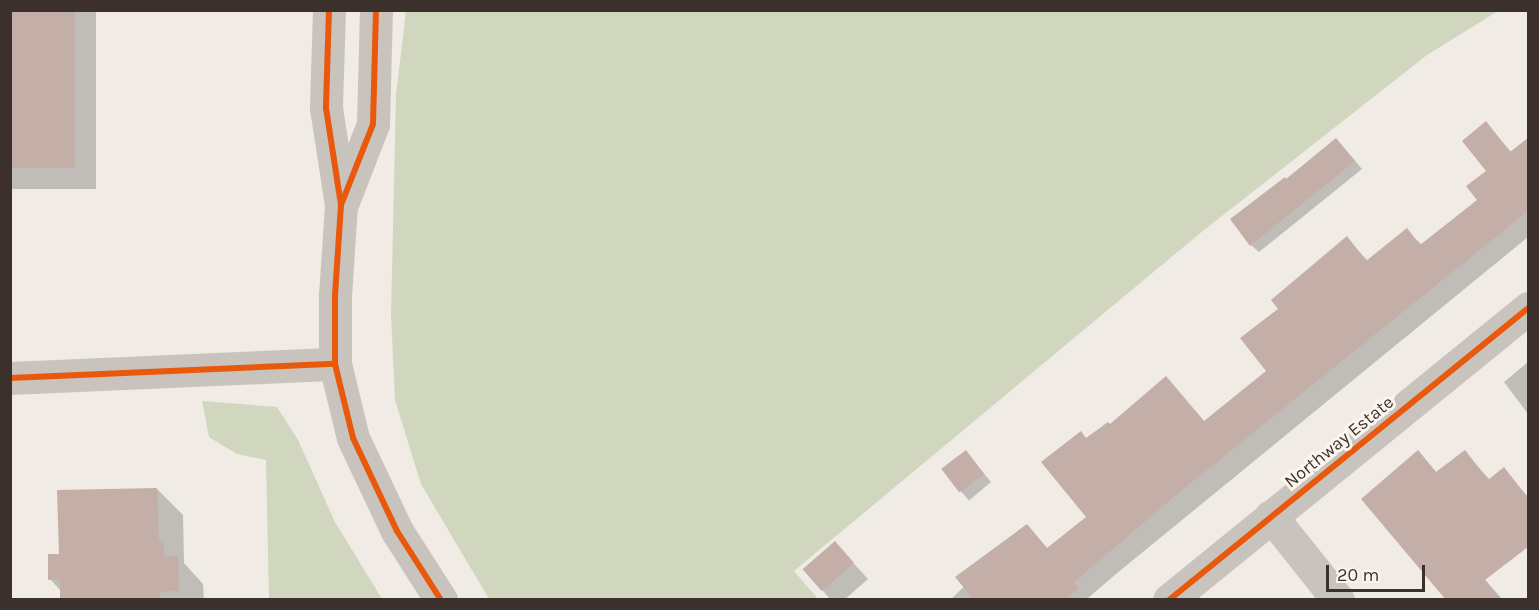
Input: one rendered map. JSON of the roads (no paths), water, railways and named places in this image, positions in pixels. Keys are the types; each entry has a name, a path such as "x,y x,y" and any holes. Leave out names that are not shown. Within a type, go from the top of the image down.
{"street":[{"path":"329,10 326,108 341,205 335,296 335,364 353,438 397,531 441,600"},
{"path":"341,205 373,124 376,10"},
{"name":"Northway Estate","path":"1169,600 1528,308"},
{"path":"10,378 335,364"},
{"path":"1271,516 1338,600"}]}
